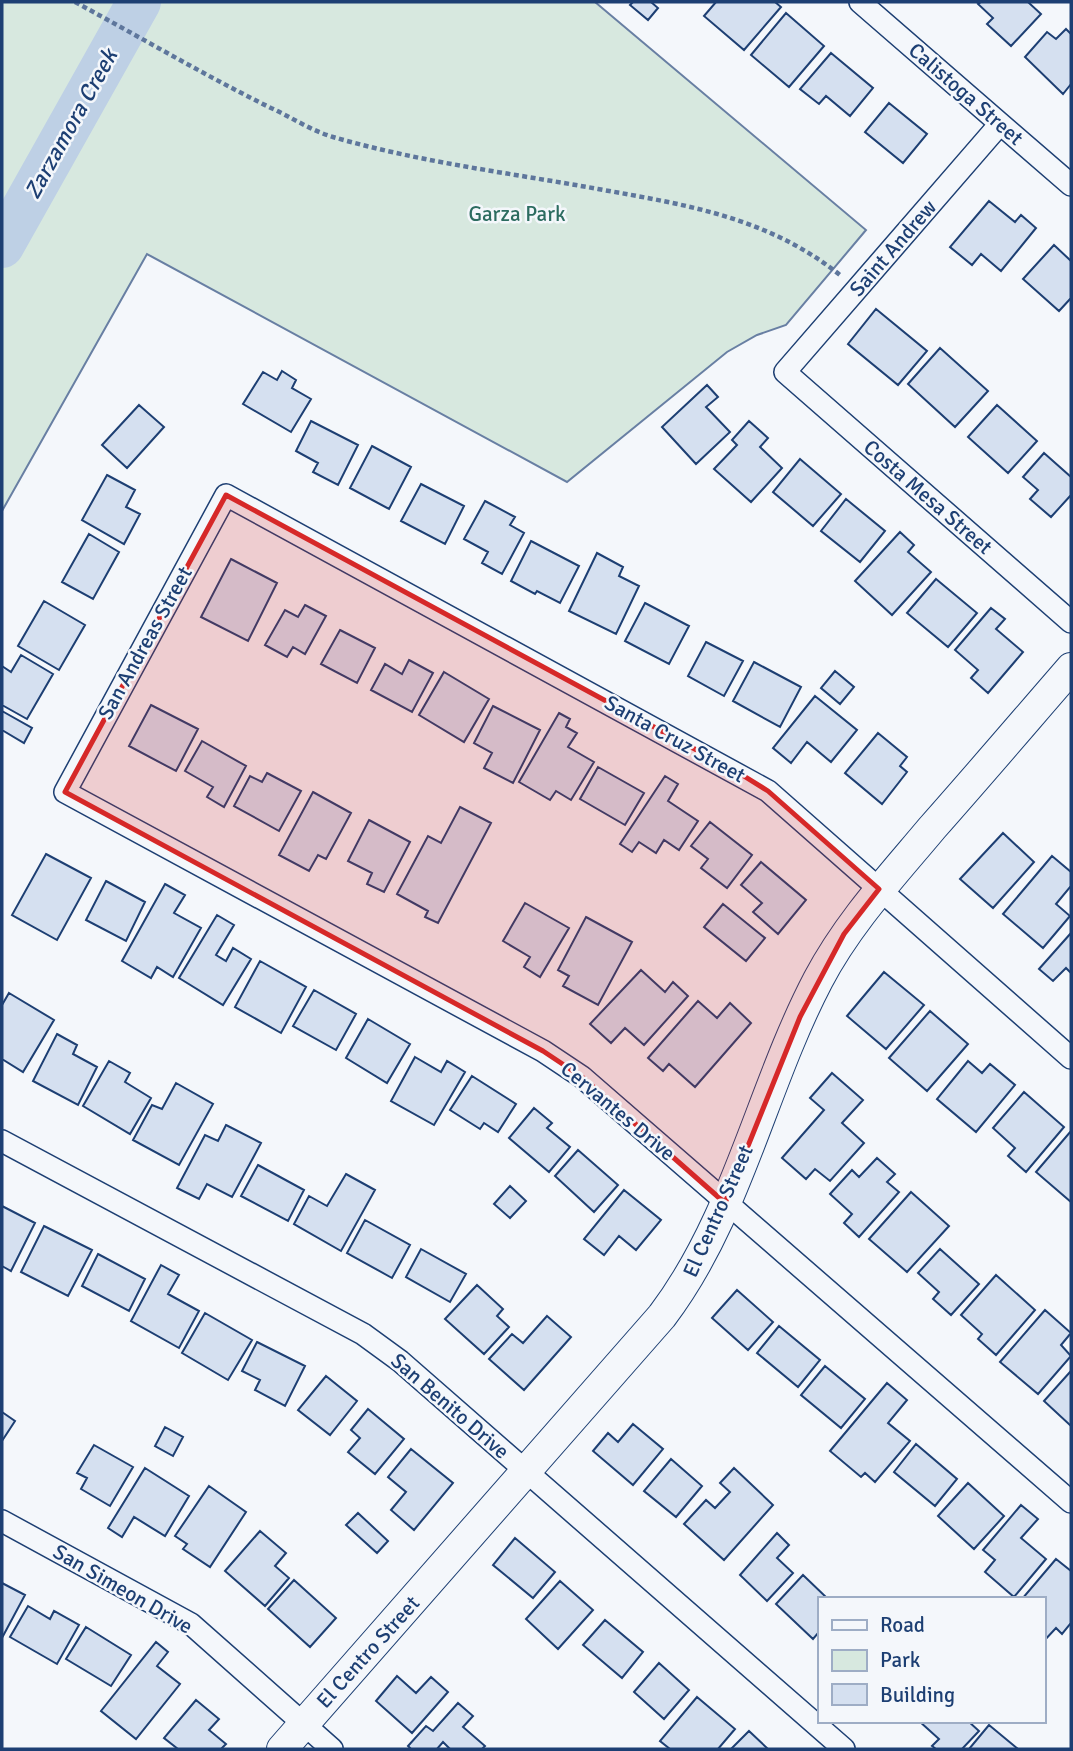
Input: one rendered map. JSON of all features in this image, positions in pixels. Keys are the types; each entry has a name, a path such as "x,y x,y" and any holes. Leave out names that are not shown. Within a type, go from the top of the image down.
{"street":[{"name":"Calistoga Street","path":"860,2 1071,185"},
{"name":"Saint Andrew","path":"785,372 1000,124"},
{"name":"Costa Mesa Street","path":"785,372 1071,622"},
{"name":"San Andreas Street","path":"65,792 226,495"},
{"name":"Santa Cruz Street","path":"226,495 768,791 1071,1058"},
{"name":"El Centro Street","path":"282,1749 527,1473 683,1289 725,1203 800,1017 844,934 1071,668"},
{"name":"Cervantes Drive","path":"65,792 543,1051 582,1077 1071,1502"},
{"name":"San Benito Drive","path":"2,1141 363,1334 400,1361 844,1749"},
{"name":"San Simeon Drive","path":"2,1521 191,1624 332,1749"}],"path":[{"path":"75,2 239,92 329,136 381,150 668,201 722,214 763,229 807,253 857,289"}],"highlighted area":[{"path":"226,495 739,773 768,791 879,889 844,934 800,1017 725,1203 582,1077 543,1051 65,792"}],"green space":[{"name":"Garza Park","path":"2,2 595,2 866,230 786,325 757,335 727,352 567,482 147,254 2,511"}],"building":[{"path":"633,2 651,2 658,8 648,20 630,5"},
{"path":"716,2 775,2 781,7 744,50 704,16"},
{"path":"1028,2 1041,14 1011,46 987,24 993,18 978,4"},
{"path":"786,13 824,46 789,87 751,55"},
{"path":"1066,29 1071,34 1071,84 1063,94 1025,57 1047,32 1056,39"},
{"path":"831,53 873,88 850,116 826,96 819,104 800,89"},
{"path":"889,103 927,134 903,163 865,132"},
{"path":"989,201 1015,222 1021,215 1036,228 1001,271 981,254 972,265 950,247"},
{"path":"1054,245 1071,261 1071,298 1059,311 1023,279"},
{"path":"876,309 927,351 898,385 848,344"},
{"path":"940,348 988,391 955,427 908,384"},
{"path":"282,371 296,380 292,388 311,399 291,432 243,404 263,372 277,380"},
{"path":"707,385 718,397 706,407 730,432 696,464 662,427"},
{"path":"139,405 164,427 127,468 102,445"},
{"path":"997,405 1037,441 1008,473 968,437"},
{"path":"311,421 358,445 338,485 313,472 318,463 296,451"},
{"path":"749,421 768,438 760,447 782,468 751,502 714,469 737,445 732,440"},
{"path":"372,446 411,467 389,509 350,488"},
{"path":"1044,453 1071,477 1071,495 1051,517 1030,499 1038,490 1023,477"},
{"path":"800,459 841,494 813,526 773,492"},
{"path":"107,475 135,490 126,507 140,514 124,544 82,520"},
{"path":"421,484 464,506 445,544 401,521"},
{"path":"846,499 885,531 860,562 821,531"},
{"path":"485,501 515,517 510,525 524,533 502,574 482,563 488,552 464,539"},
{"path":"900,532 914,545 908,552 931,572 892,615 855,581"},
{"path":"89,534 119,552 93,599 62,582"},
{"path":"531,541 579,566 560,603 511,581"},
{"path":"597,553 623,567 619,576 639,586 616,634 569,611"},
{"path":"231,559 277,583 248,641 201,617"},
{"path":"936,579 977,613 948,647 907,613"},
{"path":"44,601 85,625 59,670 18,646"},
{"path":"645,603 689,626 669,664 625,641"},
{"path":"305,605 326,616 305,654 293,647 287,657 265,645 285,610 298,617"},
{"path":"991,608 1005,619 996,629 1023,652 988,693 971,678 978,670 955,650"},
{"path":"340,630 375,648 357,683 321,664"},
{"path":"706,642 743,661 724,696 688,676"},
{"path":"21,655 53,674 27,719 2,705 2,666 11,672"},
{"path":"409,660 433,673 412,712 371,690 385,664 402,674"},
{"path":"754,662 801,687 780,727 733,701"},
{"path":"835,671 854,687 840,704 821,688"},
{"path":"444,672 489,699 464,742 419,715"},
{"path":"815,696 857,730 831,762 807,742 791,763 773,748"},
{"path":"151,705 198,729 176,771 129,746"},
{"path":"493,706 540,730 513,783 484,768 492,753 474,743"},
{"path":"2,711 32,728 24,743 2,730"},
{"path":"559,713 570,719 566,727 577,733 568,747 594,762 571,800 556,791 550,800 519,782"},
{"path":"878,733 907,757 900,766 907,772 882,804 845,773"},
{"path":"202,741 246,766 224,807 207,797 213,787 185,771"},
{"path":"598,767 644,793 625,825 580,799"},
{"path":"267,773 301,791 279,831 234,806 250,776 262,782"},
{"path":"665,776 678,784 668,801 698,821 679,850 664,840 656,853 639,842 632,852 620,844"},
{"path":"313,792 351,813 326,859 318,855 309,871 279,855"},
{"path":"460,807 491,823 438,923 425,917 428,911 397,894 428,836 441,843"},
{"path":"369,820 410,842 384,892 367,884 372,873 348,861"},
{"path":"710,822 752,855 727,888 701,868 708,859 691,846"},
{"path":"1003,833 1034,862 993,908 960,879"},
{"path":"46,854 91,878 57,940 12,915"},
{"path":"1052,856 1071,872 1071,886 1056,904 1070,916 1043,948 1003,914"},
{"path":"761,862 806,900 778,934 753,912 762,903 741,885"},
{"path":"106,881 145,902 126,941 86,920"},
{"path":"165,884 185,895 174,913 201,928 173,977 157,967 151,978 122,961"},
{"path":"525,903 569,928 540,977 524,967 530,957 503,941"},
{"path":"723,904 765,938 746,961 704,927"},
{"path":"217,915 234,925 216,955 226,961 233,948 251,959 223,1005 179,978"},
{"path":"586,917 632,942 598,1005 563,986 569,976 558,970"},
{"path":"1071,933 1071,973 1066,968 1053,981 1039,969"},
{"path":"260,961 306,987 281,1033 235,1007"},
{"path":"641,970 665,992 673,982 688,996 644,1045 625,1028 611,1043 590,1024"},
{"path":"884,972 924,1005 886,1049 847,1016"},
{"path":"314,990 356,1014 336,1050 293,1026"},
{"path":"9,993 54,1020 23,1072 2,1059 2,1005"},
{"path":"698,1001 717,1018 730,1003 751,1023 695,1087 669,1064 663,1071 648,1058"},
{"path":"930,1011 968,1044 927,1091 889,1058"},
{"path":"368,1019 410,1044 387,1083 346,1058"},
{"path":"57,1034 77,1045 73,1054 97,1067 78,1105 33,1081"},
{"path":"415,1057 441,1072 447,1061 465,1072 434,1125 391,1101"},
{"path":"109,1061 130,1073 125,1082 151,1098 130,1134 83,1106"},
{"path":"968,1061 982,1073 990,1064 1015,1085 976,1132 937,1099"},
{"path":"832,1073 863,1100 842,1123 864,1143 830,1181 815,1169 806,1179 782,1158 824,1110 810,1098"},
{"path":"472,1076 516,1104 498,1132 484,1123 480,1129 450,1110"},
{"path":"176,1083 213,1104 179,1165 133,1140 152,1105 162,1109"},
{"path":"1024,1092 1064,1127 1026,1172 1008,1156 1015,1148 993,1128"},
{"path":"534,1108 552,1123 547,1128 570,1147 549,1172 509,1138"},
{"path":"226,1125 261,1143 232,1197 207,1184 199,1199 177,1188 205,1135 218,1141"},
{"path":"1071,1131 1071,1202 1036,1172"},
{"path":"578,1150 618,1185 594,1212 555,1176"},
{"path":"877,1158 895,1174 887,1182 899,1192 859,1237 844,1223 852,1214 830,1194 852,1170 859,1177"},
{"path":"258,1165 304,1190 288,1221 241,1196"},
{"path":"346,1174 375,1190 341,1251 294,1224 309,1196 327,1206"},
{"path":"510,1186 526,1201 510,1218 494,1204"},
{"path":"624,1190 661,1220 636,1250 619,1236 604,1255 584,1239"},
{"path":"911,1192 949,1226 907,1272 869,1239"},
{"path":"2,1206 35,1223 11,1271 2,1266"},
{"path":"365,1220 410,1245 392,1278 347,1253"},
{"path":"44,1226 92,1250 68,1296 21,1272"},
{"path":"421,1249 466,1274 450,1302 406,1277"},
{"path":"940,1249 979,1284 951,1315 933,1299 939,1292 918,1273"},
{"path":"98,1254 145,1279 129,1311 82,1286"},
{"path":"161,1265 179,1275 168,1294 199,1311 179,1348 131,1321"},
{"path":"996,1275 1035,1310 996,1355 978,1339 982,1334 961,1315"},
{"path":"477,1285 503,1309 497,1316 509,1327 484,1354 445,1319"},
{"path":"737,1290 773,1322 748,1350 712,1318"},
{"path":"1045,1310 1071,1333 1061,1345 1071,1356 1038,1394 1000,1362"},
{"path":"205,1313 252,1340 228,1380 182,1353"},
{"path":"547,1316 571,1337 524,1390 489,1359 512,1334 523,1343"},
{"path":"779,1326 820,1360 798,1387 757,1353"},
{"path":"257,1342 305,1366 285,1406 255,1390 260,1380 242,1371"},
{"path":"825,1366 865,1399 841,1428 801,1395"},
{"path":"1071,1373 1071,1426 1044,1401"},
{"path":"326,1376 357,1401 330,1435 298,1410"},
{"path":"887,1383 907,1400 888,1423 910,1441 875,1482 865,1473 861,1477 830,1451"},
{"path":"368,1409 404,1439 375,1474 348,1452 360,1438 351,1430"},
{"path":"2,1412 15,1421 2,1441"},
{"path":"633,1424 663,1449 633,1485 593,1451 608,1433 618,1442"},
{"path":"165,1427 183,1437 173,1456 155,1446"},
{"path":"916,1444 957,1479 935,1506 894,1472"},
{"path":"94,1445 133,1467 110,1506 81,1489 87,1478 77,1473"},
{"path":"411,1449 453,1483 414,1530 391,1510 406,1492 388,1477"},
{"path":"671,1459 702,1486 676,1517 644,1491"},
{"path":"145,1468 189,1496 165,1536 134,1517 122,1537 108,1528"},
{"path":"734,1468 773,1505 724,1560 684,1524 706,1500 715,1508 730,1492 720,1483"},
{"path":"968,1483 1004,1516 974,1549 938,1516"},
{"path":"209,1486 246,1512 210,1567 183,1549 187,1544 175,1536"},
{"path":"1021,1505 1038,1519 1021,1538 1046,1559 1014,1597 985,1572 995,1560 983,1550"},
{"path":"358,1513 388,1541 377,1553 346,1525"},
{"path":"260,1531 286,1553 275,1566 289,1578 265,1606 225,1571"},
{"path":"777,1533 789,1545 777,1558 793,1573 767,1601 740,1575"},
{"path":"515,1538 555,1572 533,1598 493,1565"},
{"path":"1056,1559 1071,1571 1071,1623 1062,1634 1056,1628 1045,1640 1045,1597 1024,1597"},
{"path":"803,1575 826,1597 818,1597 818,1633 813,1639 776,1604"},
{"path":"294,1580 336,1618 310,1647 268,1609"},
{"path":"560,1581 593,1610 558,1649 526,1619"},
{"path":"2,1583 25,1595 3,1636 2,1635"},
{"path":"28,1606 50,1619 54,1611 79,1625 57,1664 10,1637"},
{"path":"605,1620 643,1652 622,1678 583,1645"},
{"path":"86,1627 131,1655 111,1686 66,1659"},
{"path":"156,1642 168,1652 157,1666 180,1684 136,1739 101,1711"},
{"path":"659,1663 689,1690 664,1719 634,1692"},
{"path":"397,1676 416,1693 431,1677 448,1692 412,1733 376,1701"},
{"path":"697,1697 735,1729 718,1749 670,1749 660,1741"},
{"path":"196,1700 219,1719 209,1730 226,1744 221,1749 178,1749 164,1738"},
{"path":"458,1703 473,1716 463,1727 485,1746 482,1749 450,1749 443,1742 437,1749 411,1749 408,1746 426,1726 433,1731"},
{"path":"921,1723 970,1723 979,1731 962,1749 936,1749 932,1746 939,1739"},
{"path":"989,1725 1018,1749 969,1749"},
{"path":"749,1731 768,1749 731,1749"}],"waterway":[{"name":"Zarzamora Creek","path":"2,246 139,2"}]}
